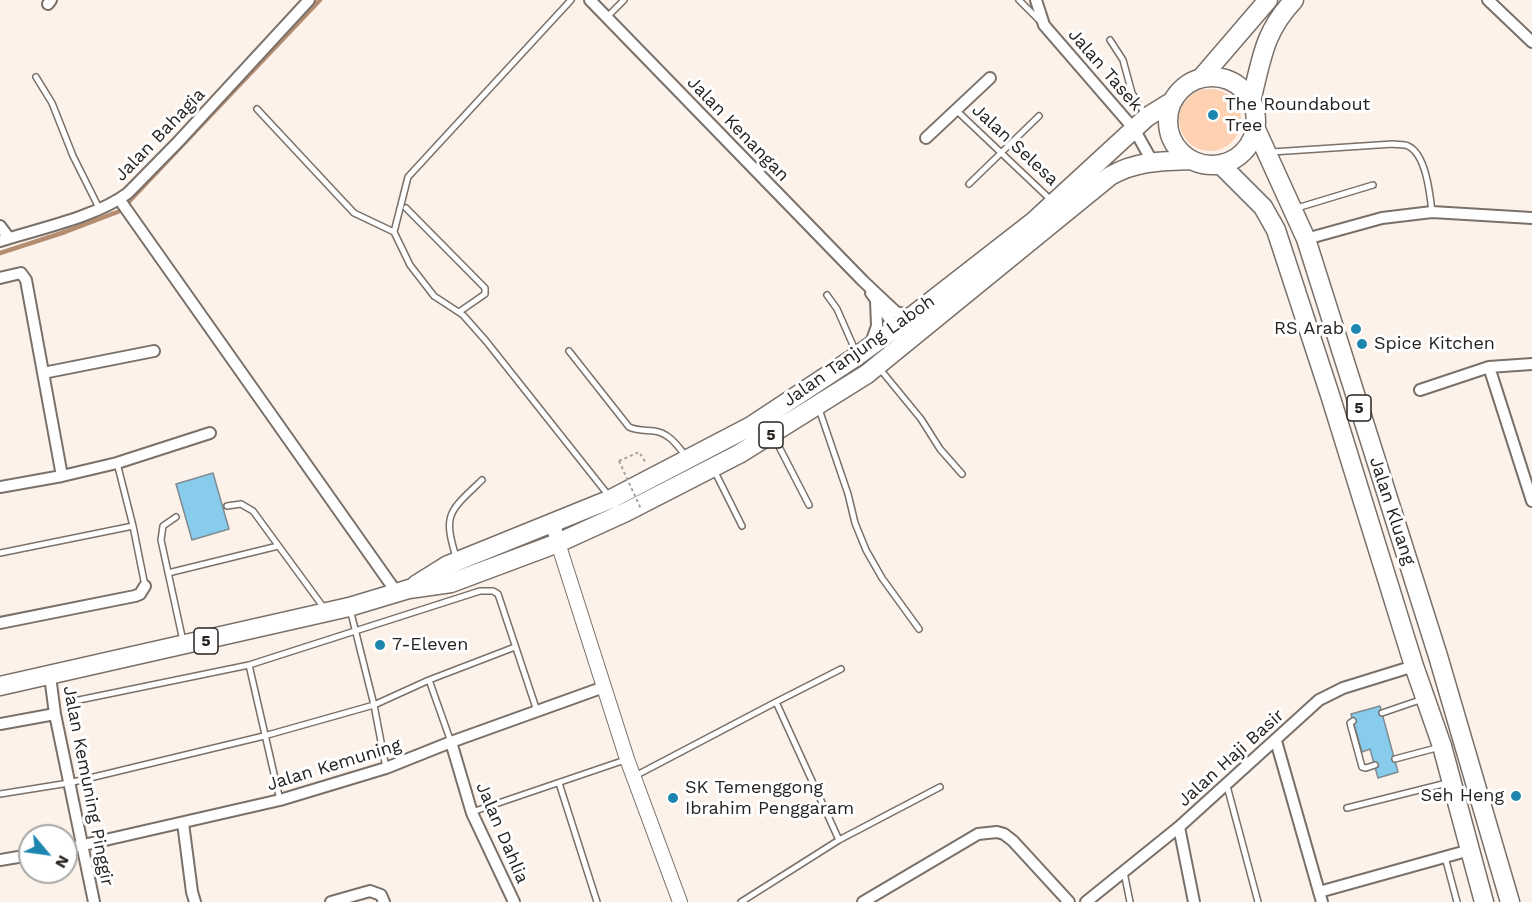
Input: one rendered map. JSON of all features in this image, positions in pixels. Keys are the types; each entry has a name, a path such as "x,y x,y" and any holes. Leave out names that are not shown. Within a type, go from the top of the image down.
{"main road":[{"name":"5","path":"1173,101 1180,91 1201,78 1268,0"},
{"name":"5","path":"1255,127 1255,114 1251,101 1264,47 1271,29 1294,0"},
{"path":"1201,78 1224,79 1235,84 1251,101"},
{"path":"1173,101 1168,121 1172,141 1180,152 1191,160"},
{"name":"Jalan Tanjung Laboh","path":"0,686 349,608 403,591 451,583 558,543 713,468 772,434 877,366 901,335 912,316 1034,221 1140,123 1173,101"},
{"path":"1220,164 1233,159 1243,151 1251,140 1255,127"},
{"name":"Jalan Kluang","path":"1255,127 1306,239 1413,577 1510,902"},
{"name":"5","path":"1191,160 1210,165 1220,164"},
{"name":"Jalan Tanjung Laboh","path":"403,591 457,561 611,499 751,426 863,353 901,335 1110,176 1125,168 1152,161 1191,160"},
{"name":"Jalan Kluang","path":"1220,164 1263,207 1276,230 1414,666 1442,746 1484,902"},
{"path":"1413,577 1409,587 1410,595 1425,651 1424,657 1414,666"}],"street":[{"name":"Jalan Bahagia","path":"5,240 122,202 309,0"},
{"name":"Jalan Kenangan","path":"590,0 863,280 896,312 912,316"},
{"name":"Jalan Tasek","path":"1036,0 1044,25 1140,123 1152,161"},
{"path":"1488,0 1532,42"},
{"path":"926,138 990,78"},
{"path":"122,202 403,591"},
{"path":"1306,239 1382,218 1432,212 1532,218"},
{"path":"0,226 5,240"},
{"path":"0,278 18,272 24,276 62,476"},
{"name":"Jalan Kenangan","path":"863,280 901,335"},
{"path":"863,353 874,338 877,326 876,300"},
{"path":"43,373 154,351"},
{"path":"1420,390 1489,367 1532,364"},
{"path":"1489,367 1532,501"},
{"path":"0,486 62,476 117,463 210,433"},
{"path":"553,523 627,759 680,902"},
{"path":"0,623 135,597 145,586"},
{"name":"Jalan Haji Basir","path":"1086,902 1227,786 1319,700 1343,688 1414,666"},
{"name":"Jalan Kemuning Pinggir","path":"50,676 55,714 94,902"},
{"name":"Jalan Kemuning","path":"78,848 280,800 387,768 451,742 604,687"},
{"path":"0,724 55,714"},
{"path":"1276,741 1321,897 1470,850"},
{"name":"Jalan Dahlia","path":"451,742 471,813 514,902"},
{"path":"183,823 195,902"},
{"path":"1179,827 1194,902"},
{"path":"863,902 978,834 997,832 1013,841 1069,902"},
{"path":"0,860 18,857"},
{"path":"332,902 370,891 381,895 384,902"}],"lane":[{"path":"394,232 408,177 571,0"},
{"path":"607,17 624,0"},
{"path":"1019,0 1044,25"},
{"path":"1110,40 1123,60 1140,123"},
{"path":"36,76 52,103 73,156 99,208"},
{"path":"257,109 354,213 394,232 410,265 434,296 459,312 486,341 611,499"},
{"name":"Jalan Selesa","path":"956,110 1053,202"},
{"path":"969,184 1039,116"},
{"path":"1267,152 1393,144 1407,146 1418,154 1430,187 1432,212"},
{"path":"1292,209 1373,185"},
{"path":"406,208 485,288 485,294 459,312"},
{"path":"827,295 863,353"},
{"path":"569,351 629,427 637,431 653,431 668,436 688,459"},
{"path":"877,366 921,419 940,449 962,474"},
{"path":"818,405 848,494 855,523 866,550 882,578 919,629"},
{"path":"772,434 809,505"},
{"path":"117,463 145,586"},
{"path":"713,468 742,526"},
{"path":"457,561 449,534 449,522 458,503 482,480"},
{"path":"227,506 241,504 254,511 327,612"},
{"path":"176,517 163,526 161,540 184,646"},
{"path":"0,553 133,526"},
{"path":"168,573 278,546"},
{"path":"79,700 249,665 480,591 487,591 498,594 537,711"},
{"path":"349,608 374,705 387,768"},
{"path":"0,794 69,783 264,736 374,705 429,680 515,647"},
{"path":"249,665 280,800"},
{"path":"634,777 841,669"},
{"path":"429,680 451,742"},
{"path":"1382,712 1426,698"},
{"path":"776,702 839,840"},
{"path":"1353,721 1350,723 1362,767 1374,765"},
{"path":"1395,759 1442,746"},
{"path":"471,813 627,759"},
{"path":"1347,808 1452,782"},
{"path":"559,783 597,902"},
{"path":"1227,786 1258,902"},
{"path":"741,902 839,840 940,787"},
{"path":"1445,857 1456,902"},
{"path":"1123,870 1130,902"}],"path":[{"path":"639,452 618,461 641,509"}],"shaded area":[{"path":"1210,89 1222,91 1232,98 1239,108 1241,120 1239,132 1232,142 1222,149 1210,151 1198,149 1188,142 1181,132 1179,120 1181,108 1188,98 1198,91"}],"building":[{"path":"213,473 229,529 192,540 176,484"},
{"path":"1380,706 1398,772 1378,778 1370,749 1362,752 1351,714"}],"waterway":[{"path":"0,253 120,211 320,0"}],"place":[{"name":"The Roundabout Tree","path":"1213,115"},
{"name":"RS Arab","path":"1356,329"},
{"name":"Spice Kitchen","path":"1362,344"},
{"name":"7-Eleven","path":"380,645"},
{"name":"Seh Heng","path":"1516,796"},
{"name":"SK Temenggong Ibrahim Penggaram","path":"673,798"}]}
